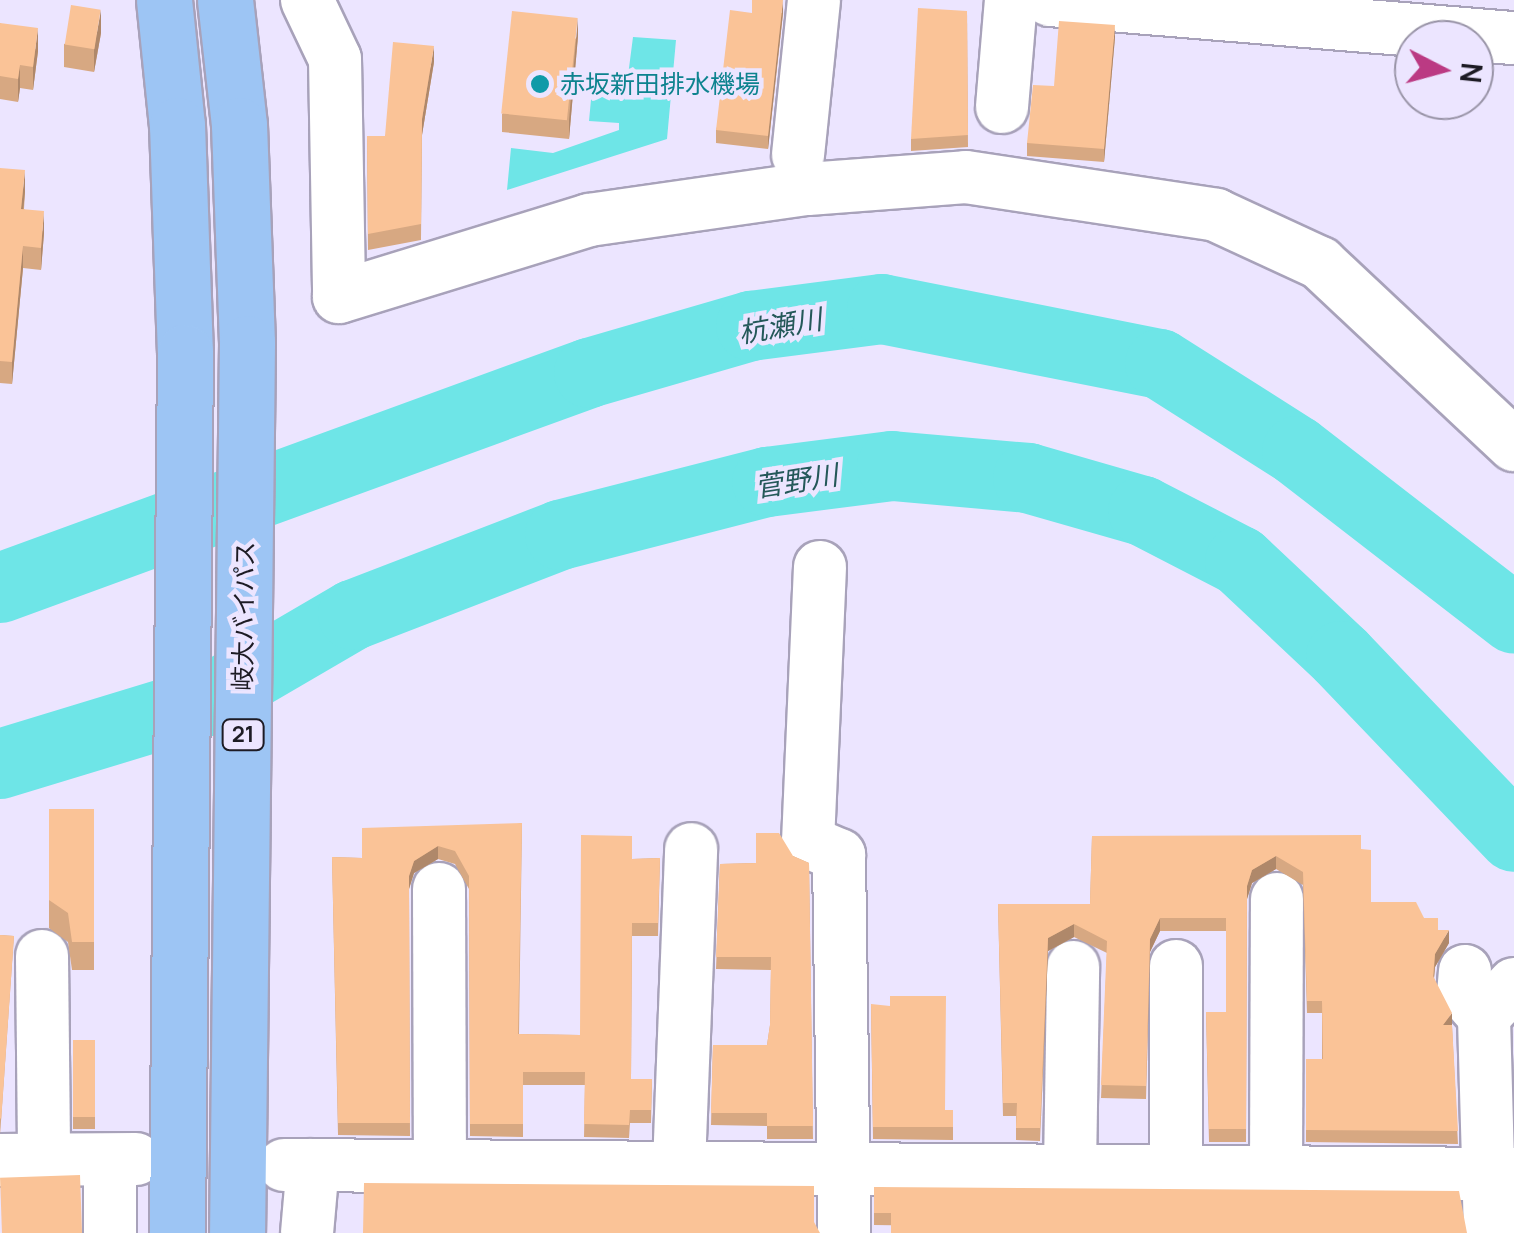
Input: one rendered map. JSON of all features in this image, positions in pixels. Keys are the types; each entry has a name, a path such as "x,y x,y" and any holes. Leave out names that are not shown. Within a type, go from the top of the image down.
{"highway":[{"path":"164,0 177,125 185,352 141,1149 177,1233"},
{"name":"岐大バイパス","path":"225,0 238,125 247,343 237,1233"}],"street":[{"path":"307,0 335,59 339,297 588,220 808,190 966,176 1216,215 1320,263 1514,445"},
{"path":"798,155 814,0"},
{"path":"1002,107 1011,0"},
{"path":"1050,0 1514,38"},
{"path":"820,567 808,842 839,854 844,1233"},
{"path":"678,1166 692,849"},
{"path":"439,889 440,1165"},
{"path":"1276,900 1276,1172"},
{"path":"42,956 22,1160 141,1149 110,1233"},
{"path":"1176,966 1176,1170"},
{"path":"1070,1169 1073,968"},
{"path":"1488,990 1502,1174 1490,1233"},
{"path":"308,1233 298,1165 845,1166 1502,1174"}],"shaded area":[{"path":"633,37 676,40 667,139 507,190 511,148 553,153 619,130 619,123 589,121 592,89 626,91"}],"building":[{"path":"752,0 783,0 768,136 716,130 730,10 752,13"},
{"path":"71,5 101,10 94,49 65,45"},
{"path":"918,8 967,11 968,135 911,139"},
{"name":"赤坂新田排水機場","path":"512,11 578,18 567,120 501,113"},
{"path":"1059,21 1115,25 1104,149 1027,143 1033,85 1054,86"},
{"path":"0,23 38,28 33,67 20,65 18,79 0,76"},
{"path":"393,42 434,46 422,119 421,224 368,234 367,136 385,136"},
{"path":"0,168 25,170 21,209 44,211 41,248 23,246 12,362 0,361"},
{"path":"49,809 94,809 94,942 72,942 68,913 49,900"},
{"path":"522,823 518,1034 580,1035 581,835 632,836 632,859 660,858 658,923 632,923 631,1079 652,1079 651,1110 630,1110 629,1125 584,1124 585,1072 523,1072 523,1124 470,1124 469,876 455,851 438,846 414,861 409,876 410,1123 338,1123 332,857 362,858 362,828"},
{"path":"756,833 779,833 793,856 809,863 813,1126 767,1126 767,1113 711,1113 713,1045 767,1045 771,957 716,957 720,864 756,863"},
{"path":"1361,835 1361,849 1371,850 1371,902 1416,902 1424,918 1438,918 1438,930 1449,930 1435,954 1433,976 1452,1013 1443,1025 1452,1025 1458,1131 1306,1130 1306,1059 1323,1059 1322,1001 1307,1001 1303,872 1276,856 1252,870 1247,886 1246,1129 1209,1129 1206,1012 1226,1012 1226,918 1160,918 1150,939 1146,1086 1101,1085 1107,941 1074,924 1048,938 1040,1128 1016,1128 1017,1103 1003,1103 998,904 1090,904 1092,836"},
{"path":"0,935 14,936 0,1118"},
{"path":"890,996 946,996 945,1110 953,1110 953,1127 873,1127 871,1004 890,1006"},
{"path":"73,1040 95,1040 95,1117 73,1117"},
{"path":"80,1175 82,1233 2,1233 0,1178"},
{"path":"364,1183 814,1186 814,1222 820,1233 363,1233"},
{"path":"874,1187 1459,1191 1467,1233 891,1233 891,1213 874,1213"}],"waterway":[{"name":"杭瀬川","path":"0,588 589,373 751,326 882,309 1160,364 1297,451 1514,619"},
{"name":"菅野川","path":"0,764 204,702 353,615 560,535 767,482 892,466 1028,478 1143,511 1240,561 1341,656 1514,837"}],"place":[{"name":"赤坂新田排水機場","path":"540,84"}]}
